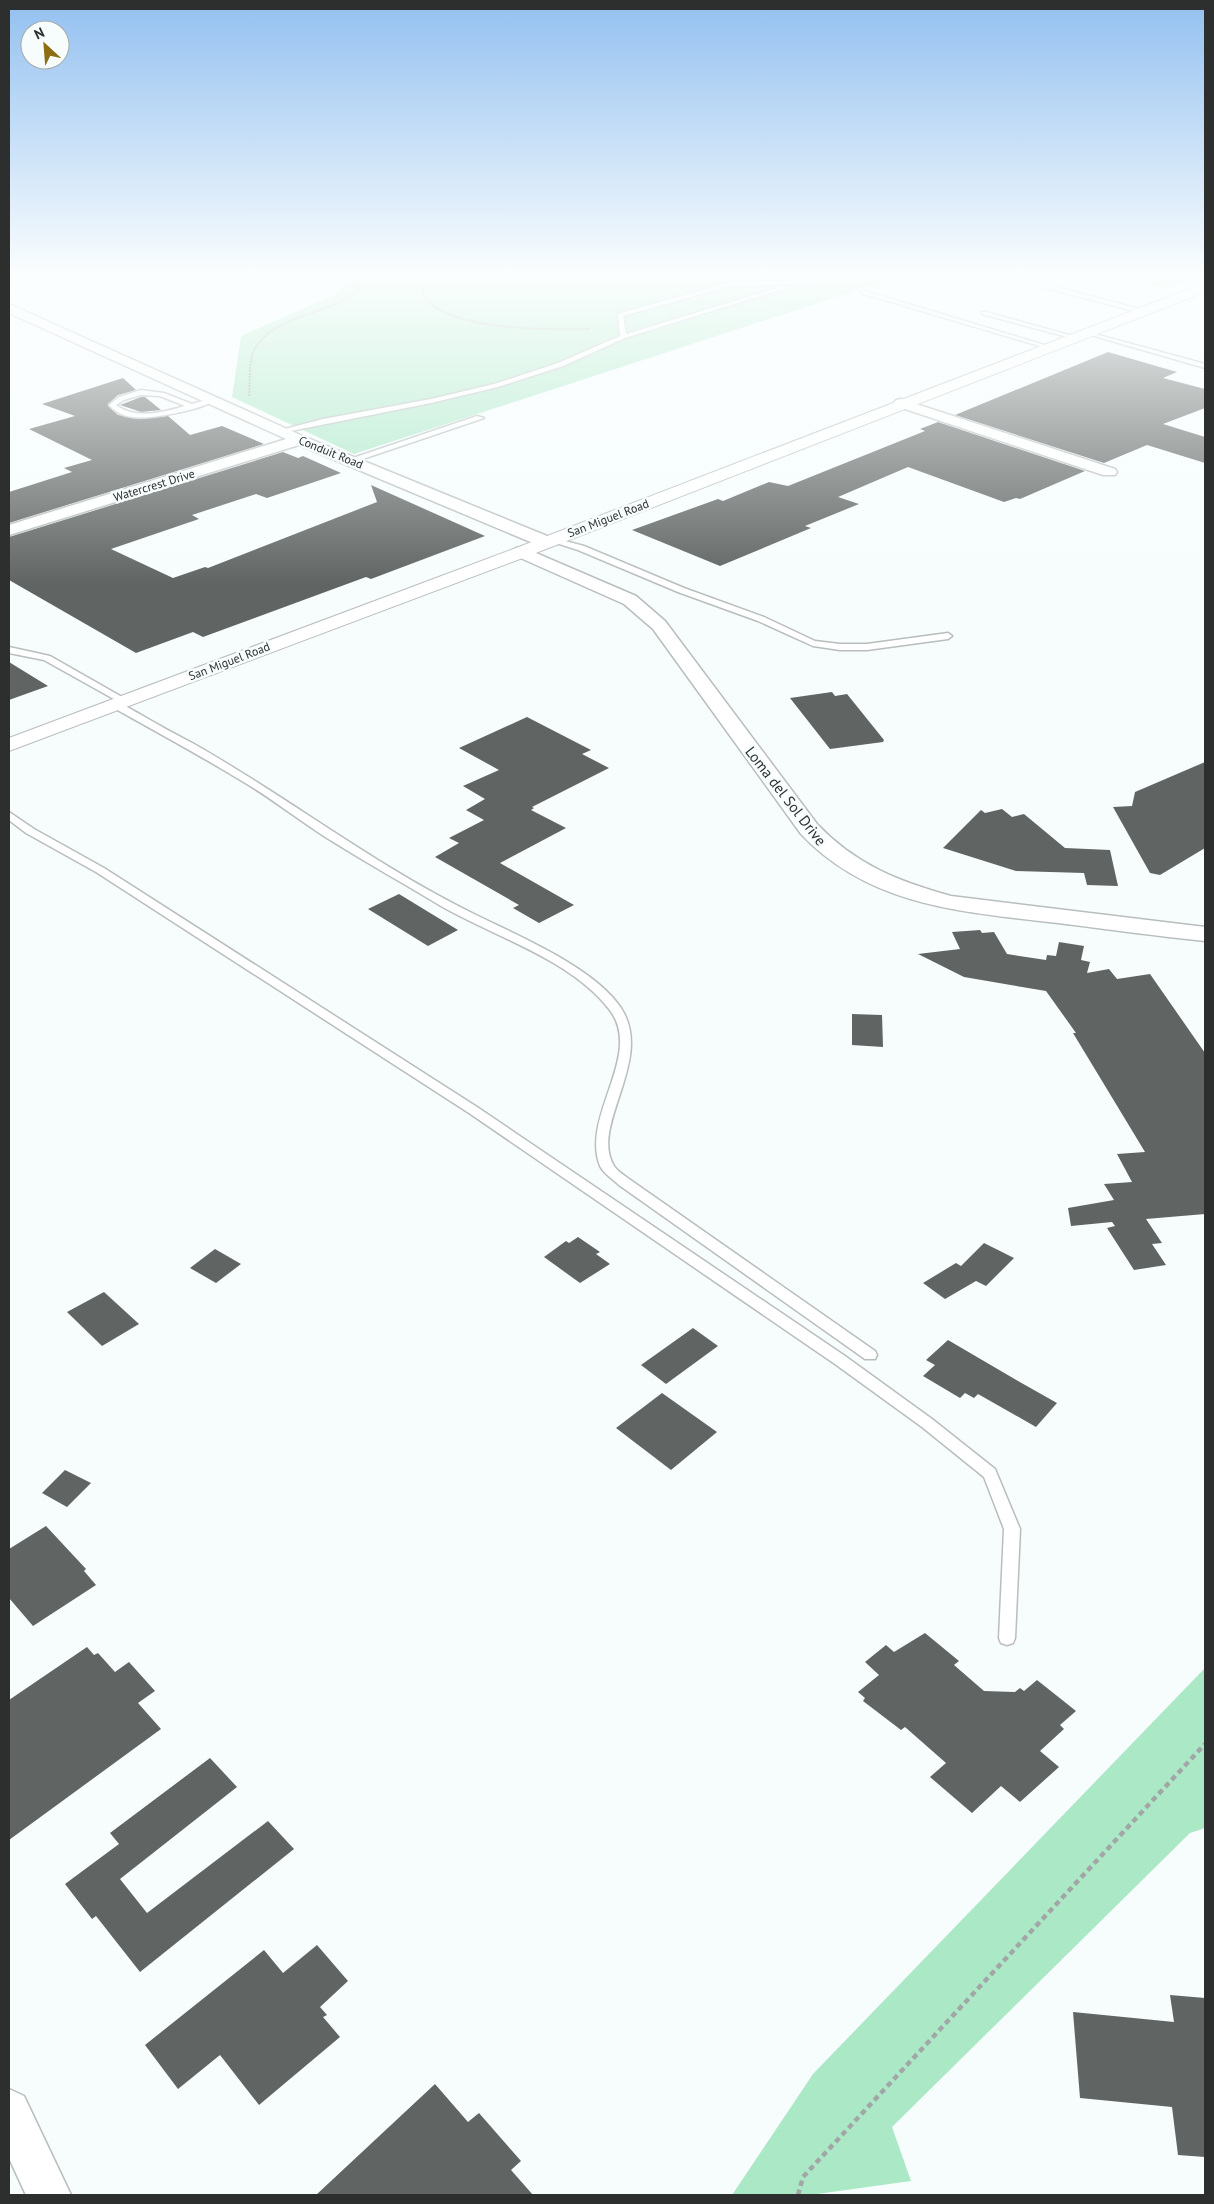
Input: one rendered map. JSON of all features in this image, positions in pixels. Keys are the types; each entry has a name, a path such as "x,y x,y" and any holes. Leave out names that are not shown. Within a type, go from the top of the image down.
{"street":[{"name":"Conduit Road","path":"165,379 300,440 550,541"},
{"name":"San Miguel Road","path":"9,745 522,552 964,379"},
{"path":"901,403 1110,472"},
{"name":"Watercrest Drive","path":"9,530 300,440"},
{"name":"Loma del Sol Drive","path":"522,552 630,600 658,626 809,829 828,849 854,868 904,890 949,903 1205,934"},
{"path":"9,2111 49,2195"}],"lane":[{"path":"281,431 452,396 515,379"},
{"path":"191,406 168,395 152,392 126,397 112,405 116,410 138,415 161,414 191,406 212,400"},
{"path":"350,460 480,418"},
{"path":"550,541 581,548 681,590 761,619 813,643 840,647 867,646 948,636"},
{"path":"9,650 47,658 271,794 338,840 449,905 593,984 616,1009 626,1028 622,1072 601,1143 608,1167 624,1182 870,1355"},
{"path":"9,815 30,831 100,870 473,1110 840,1360 927,1423 990,1473 1012,1529 1007,1638"}],"path":[{"path":"249,399 251,379"},
{"path":"798,2195 803,2177 1205,1744"}],"green space":[{"path":"235,379 585,379 354,454 232,397"},
{"path":"1205,1668 1205,1828 1190,1833 892,2127 911,2181 810,2195 732,2195 813,2074"}],"building":[{"path":"124,379 136,390 118,395 108,404 118,415 140,419 168,416 190,435 222,426 264,444 9,523 9,492 72,472 64,468 92,460 29,429 75,416 42,404"},
{"path":"1043,379 1166,379 1205,389 1205,408 1163,424 1205,437 1205,463 1147,445 1104,463 955,415"},
{"path":"145,397 161,410 141,412 120,405"},
{"path":"938,422 1085,471 1020,499 1016,498 1004,502 908,467 838,497 859,504 805,526 811,528 720,566 632,530 718,499 723,501 769,482 788,486 925,431 920,429"},
{"path":"283,452 298,458 303,456 341,473 267,498 256,494 192,515 199,519 111,549 173,578 205,567 208,568 377,502 371,485 485,536 371,579 366,577 203,637 193,632 136,653 9,580 9,537"},
{"path":"9,662 48,686 9,700"},
{"path":"832,692 835,696 847,694 884,740 883,742 830,749 790,698"},
{"path":"527,717 591,750 582,754 609,768 532,807 534,808 531,810 566,828 500,863 574,905 539,923 513,908 519,905 435,857 459,843 449,838 484,820 466,810 485,799 463,786 499,770 459,748"},
{"path":"1205,762 1205,848 1160,875 1150,873 1113,807 1132,806 1135,792"},
{"path":"1002,809 1012,817 1024,814 1065,848 1110,850 1118,886 1087,885 1084,873 1016,871 943,848 981,810 985,813"},
{"path":"399,894 458,930 428,946 368,909"},
{"path":"980,930 982,933 994,932 1007,954 1046,960 1047,955 1056,956 1059,942 1084,946 1081,960 1090,962 1087,973 1109,969 1117,979 1150,974 1205,1053 1205,1214 1146,1219 1162,1243 1152,1244 1166,1265 1134,1270 1107,1228 1115,1226 1112,1222 1071,1226 1068,1208 1114,1200 1104,1184 1132,1182 1117,1154 1145,1152 1073,1033 1076,1033 1046,991 964,977 918,954 960,949 952,932"},
{"path":"852,1014 882,1015 883,1047 852,1045"},
{"path":"578,1237 600,1252 596,1254 610,1264 580,1283 544,1257 566,1241 569,1243"},
{"path":"984,1243 1014,1258 986,1286 976,1281 945,1299 923,1283 956,1263 961,1266"},
{"path":"215,1249 241,1264 216,1283 190,1268"},
{"path":"104,1292 139,1324 102,1346 67,1312"},
{"path":"693,1328 718,1346 666,1384 641,1365"},
{"path":"948,1340 1057,1403 1036,1427 978,1394 974,1398 965,1393 960,1398 923,1376 935,1365 926,1360"},
{"path":"662,1393 717,1432 671,1470 616,1428"},
{"path":"65,1470 91,1483 67,1507 42,1493"},
{"path":"46,1526 86,1569 84,1571 96,1585 33,1626 9,1598 9,1549"},
{"path":"925,1633 959,1661 954,1665 984,1691 1015,1692 1020,1688 1024,1691 1037,1680 1076,1711 1060,1725 1064,1729 1040,1751 1059,1767 1020,1802 1001,1786 972,1813 930,1777 946,1763 905,1727 901,1730 863,1701 865,1698 858,1692 879,1675 865,1662 886,1645 894,1652"},
{"path":"87,1647 94,1655 98,1653 115,1672 129,1662 155,1691 138,1703 161,1729 9,1840 9,1700"},
{"path":"210,1758 237,1787 120,1879 147,1913 268,1821 294,1849 140,1972 96,1916 92,1919 65,1884 119,1844 110,1833"},
{"path":"317,1945 348,1981 320,2007 327,2015 323,2017 340,2037 259,2105 220,2055 178,2089 145,2045 264,1950 283,1973"},
{"path":"1170,1995 1205,1998 1205,2157 1178,2155 1172,2107 1080,2098 1073,2012 1174,2022"},
{"path":"435,2084 468,2122 479,2113 521,2161 511,2170 533,2195 316,2195"}]}
